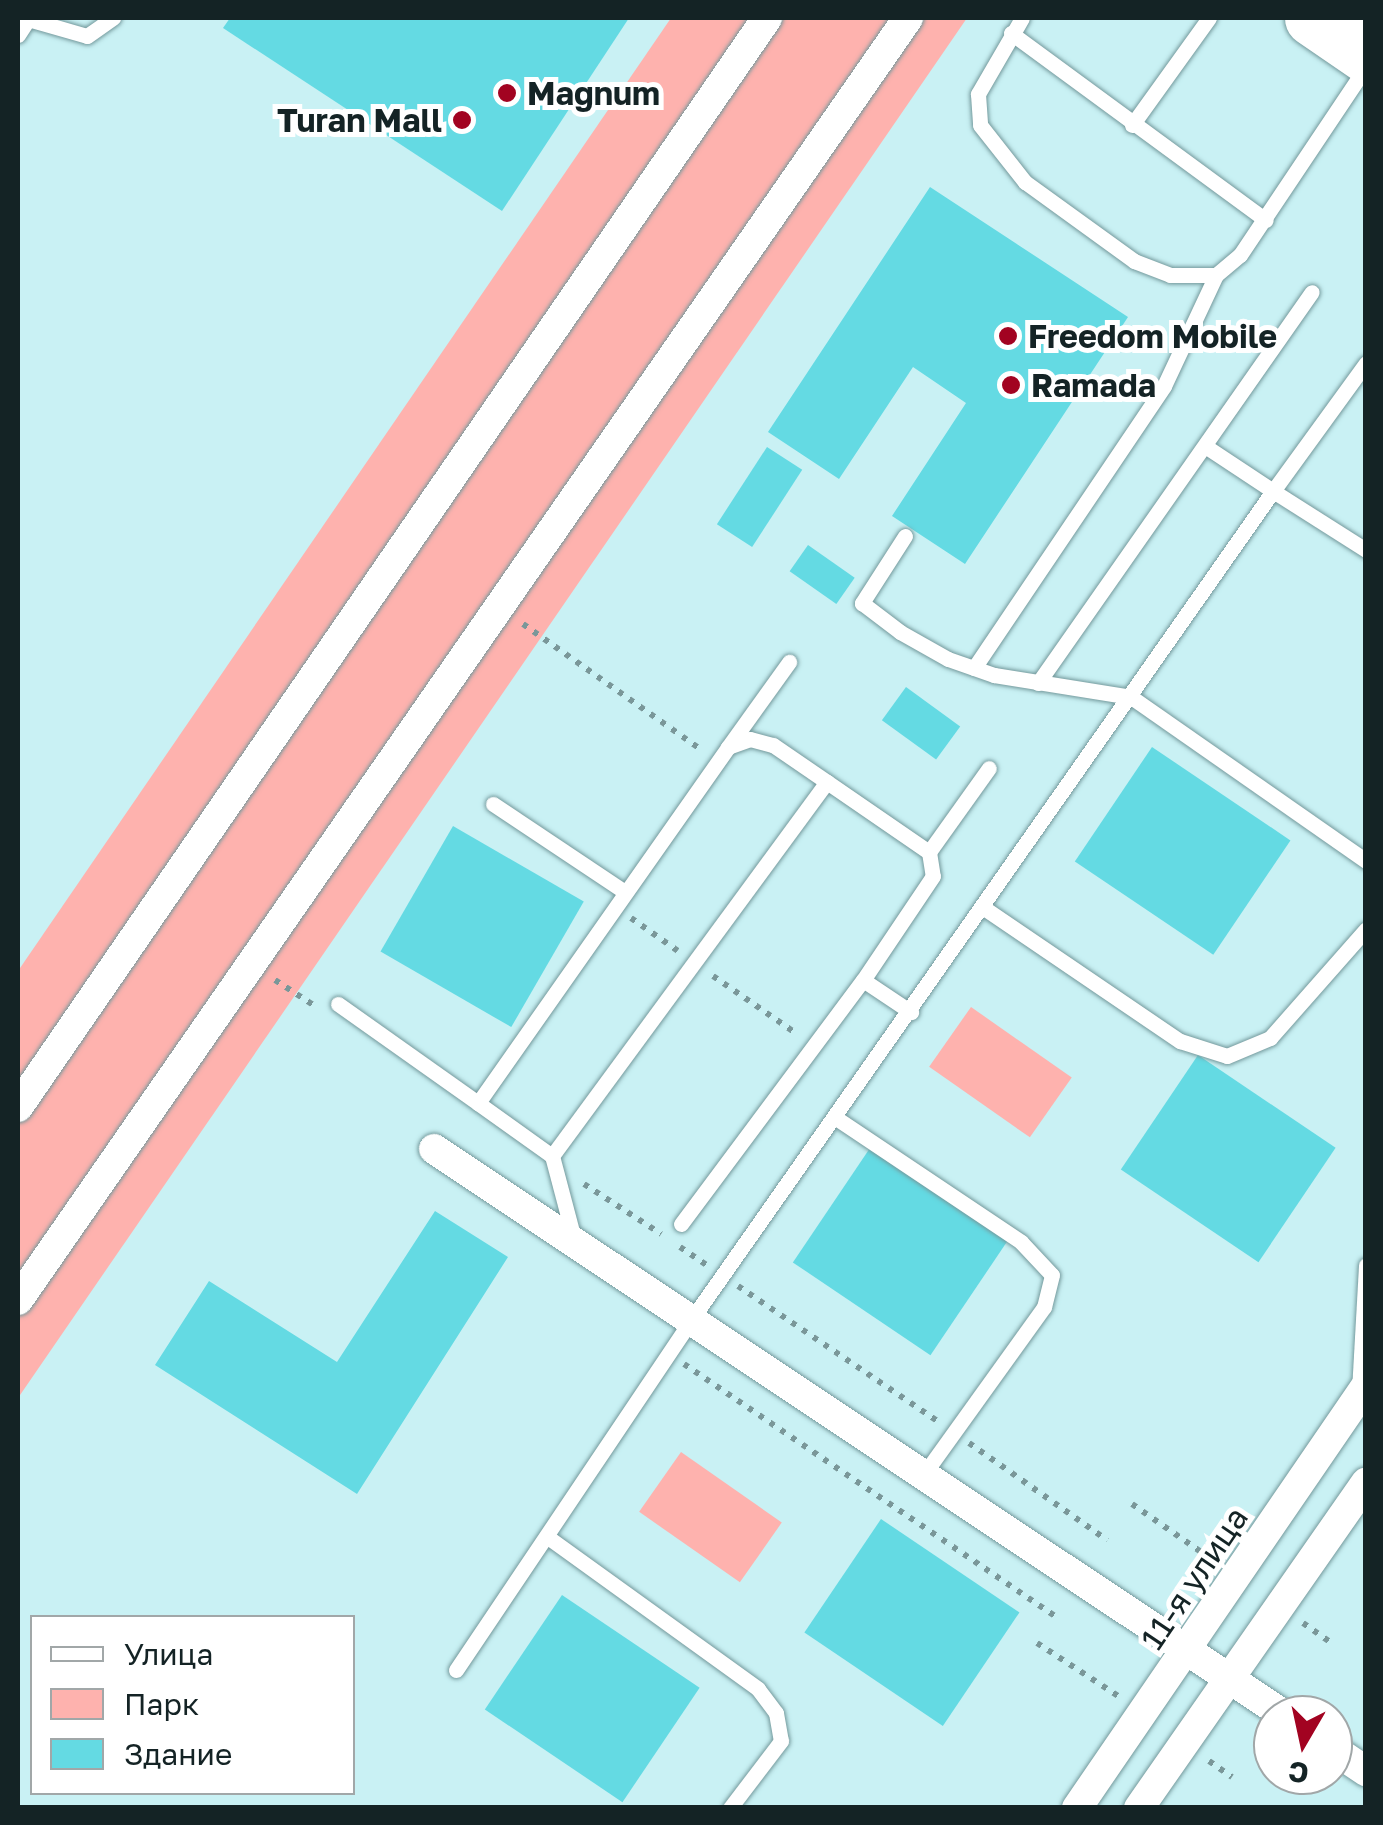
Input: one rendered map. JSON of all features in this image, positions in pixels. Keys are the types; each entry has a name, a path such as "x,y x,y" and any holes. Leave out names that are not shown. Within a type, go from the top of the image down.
{"highway":[{"path":"1312,18 1366,55"}],"street":[{"path":"18,1107 766,18"},
{"path":"18,1300 908,18"},
{"path":"434,1148 1253,1695"},
{"name":"11-я улица","path":"1077,1808 1189,1651 1362,1391"},
{"path":"1139,1808 1366,1482"}],"lane":[{"path":"18,35 29,18 88,36 114,18"},
{"path":"1022,18 978,94 980,126 996,150 1025,182 1134,262 1170,275 1216,275"},
{"path":"1132,125 1209,18"},
{"path":"1012,33 1266,220"},
{"path":"974,668 1164,386 1216,275 1266,220 1366,68"},
{"path":"1038,682 1312,292"},
{"path":"456,1670 691,1320 1366,363"},
{"path":"1205,446 1366,550"},
{"path":"905,536 862,602 900,632 974,668 1132,697 1366,861"},
{"path":"478,1103 789,662"},
{"path":"728,746 750,739 773,746 930,852"},
{"path":"681,1224 864,980 932,876 930,852 989,768"},
{"path":"552,1156 827,782"},
{"path":"492,804 624,892"},
{"path":"984,908 1180,1041 1227,1056 1270,1038 1366,929"},
{"path":"864,980 911,1012"},
{"path":"338,1004 552,1156 576,1242"},
{"path":"836,1118 1021,1242 1052,1275 1044,1307 924,1474"},
{"path":"1362,1391 1366,1265"},
{"path":"548,1538 758,1689 776,1712 782,1741 730,1808"}],"path":[{"path":"499,607 718,761"},
{"path":"669,1354 1055,1616"},
{"path":"1132,1504 1236,1577"},
{"path":"1037,1643 1144,1713"}],"green space":[{"path":"671,18 967,18 18,1398 18,971"},
{"path":"971,1007 1072,1078 1030,1137 929,1067"},
{"path":"681,1452 782,1523 740,1582 639,1512"}],"building":[{"name":"Turan Mall","path":"230,18 629,18 502,211 223,28"},
{"name":"Ramada","path":"930,187 1128,317 965,564 892,516 966,403 913,367 839,479 768,432"},
{"path":"767,447 802,470 752,547 717,524"},
{"path":"808,545 855,578 836,604 790,571"},
{"path":"906,687 960,726 936,760 882,720"},
{"path":"1152,747 1290,840 1213,955 1075,861"},
{"path":"453,826 584,902 511,1027 380,952"},
{"path":"1198,1055 1336,1148 1258,1262 1121,1169"},
{"path":"870,1148 1008,1241 930,1355 793,1262"},
{"path":"435,1211 508,1257 357,1494 155,1365 209,1281 337,1362"},
{"path":"881,1519 1019,1612 943,1726 804,1633"},
{"path":"562,1595 700,1688 622,1802 485,1709"}],"place":[{"name":"Magnum","path":"507,93"},
{"name":"Turan Mall","path":"462,120"},
{"name":"Freedom Mobile","path":"1008,336"},
{"name":"Ramada","path":"1011,385"}]}
